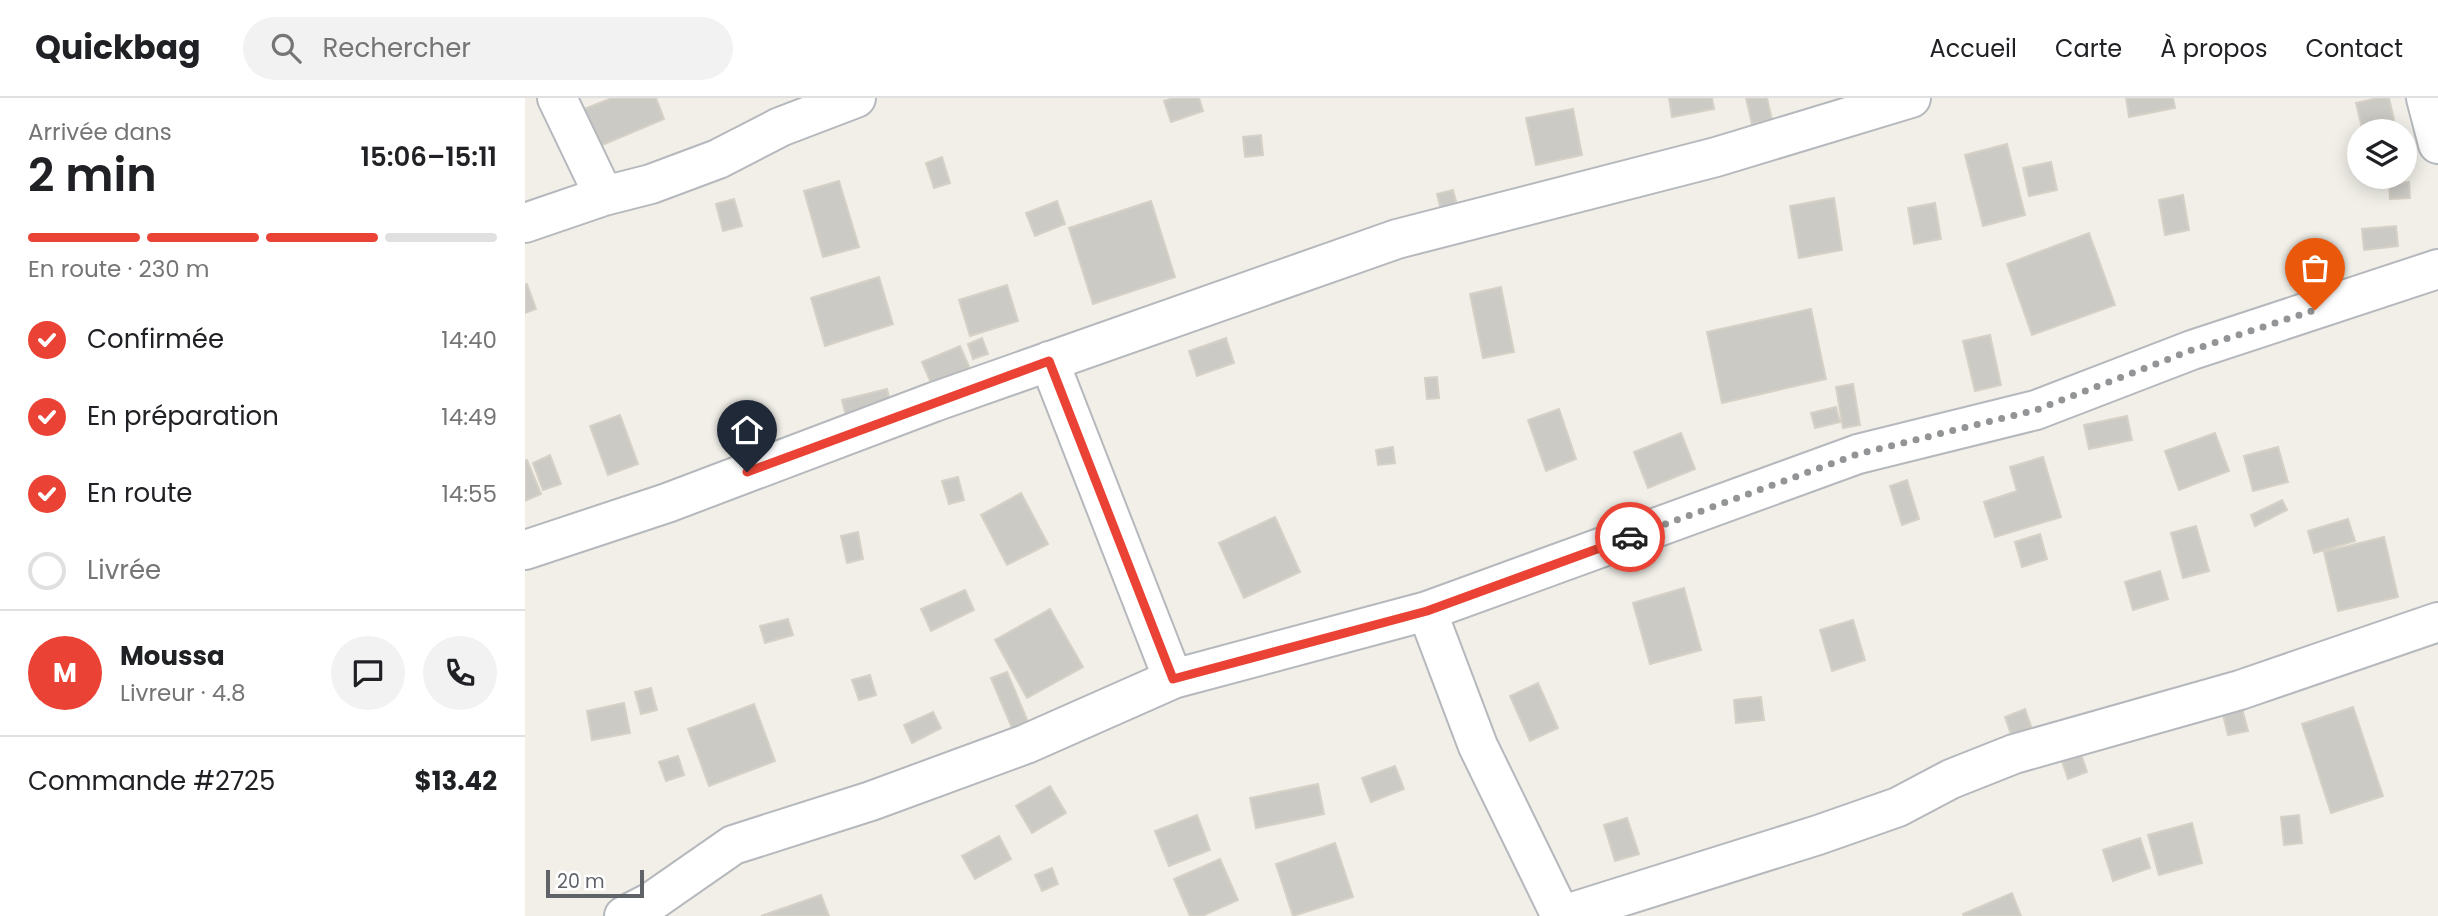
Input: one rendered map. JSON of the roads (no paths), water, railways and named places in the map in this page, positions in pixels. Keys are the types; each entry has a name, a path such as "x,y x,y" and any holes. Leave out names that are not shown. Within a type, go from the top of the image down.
{"street":[{"path":"557,98 604,196"},
{"path":"525,223 604,196 651,184 718,159 780,127 856,98"},
{"path":"525,550 667,503 934,402 1397,239 1716,157 1910,98"},
{"path":"2425,98 2438,144"},
{"path":"624,916 651,902 733,845 871,801 1026,744 1173,679 1427,611 1858,454 2036,410 2192,350 2438,269"},
{"path":"1049,361 1173,679"},
{"path":"1427,611 1478,746 1561,916 1898,807 1951,779 2014,754 2240,690 2438,622"}]}
